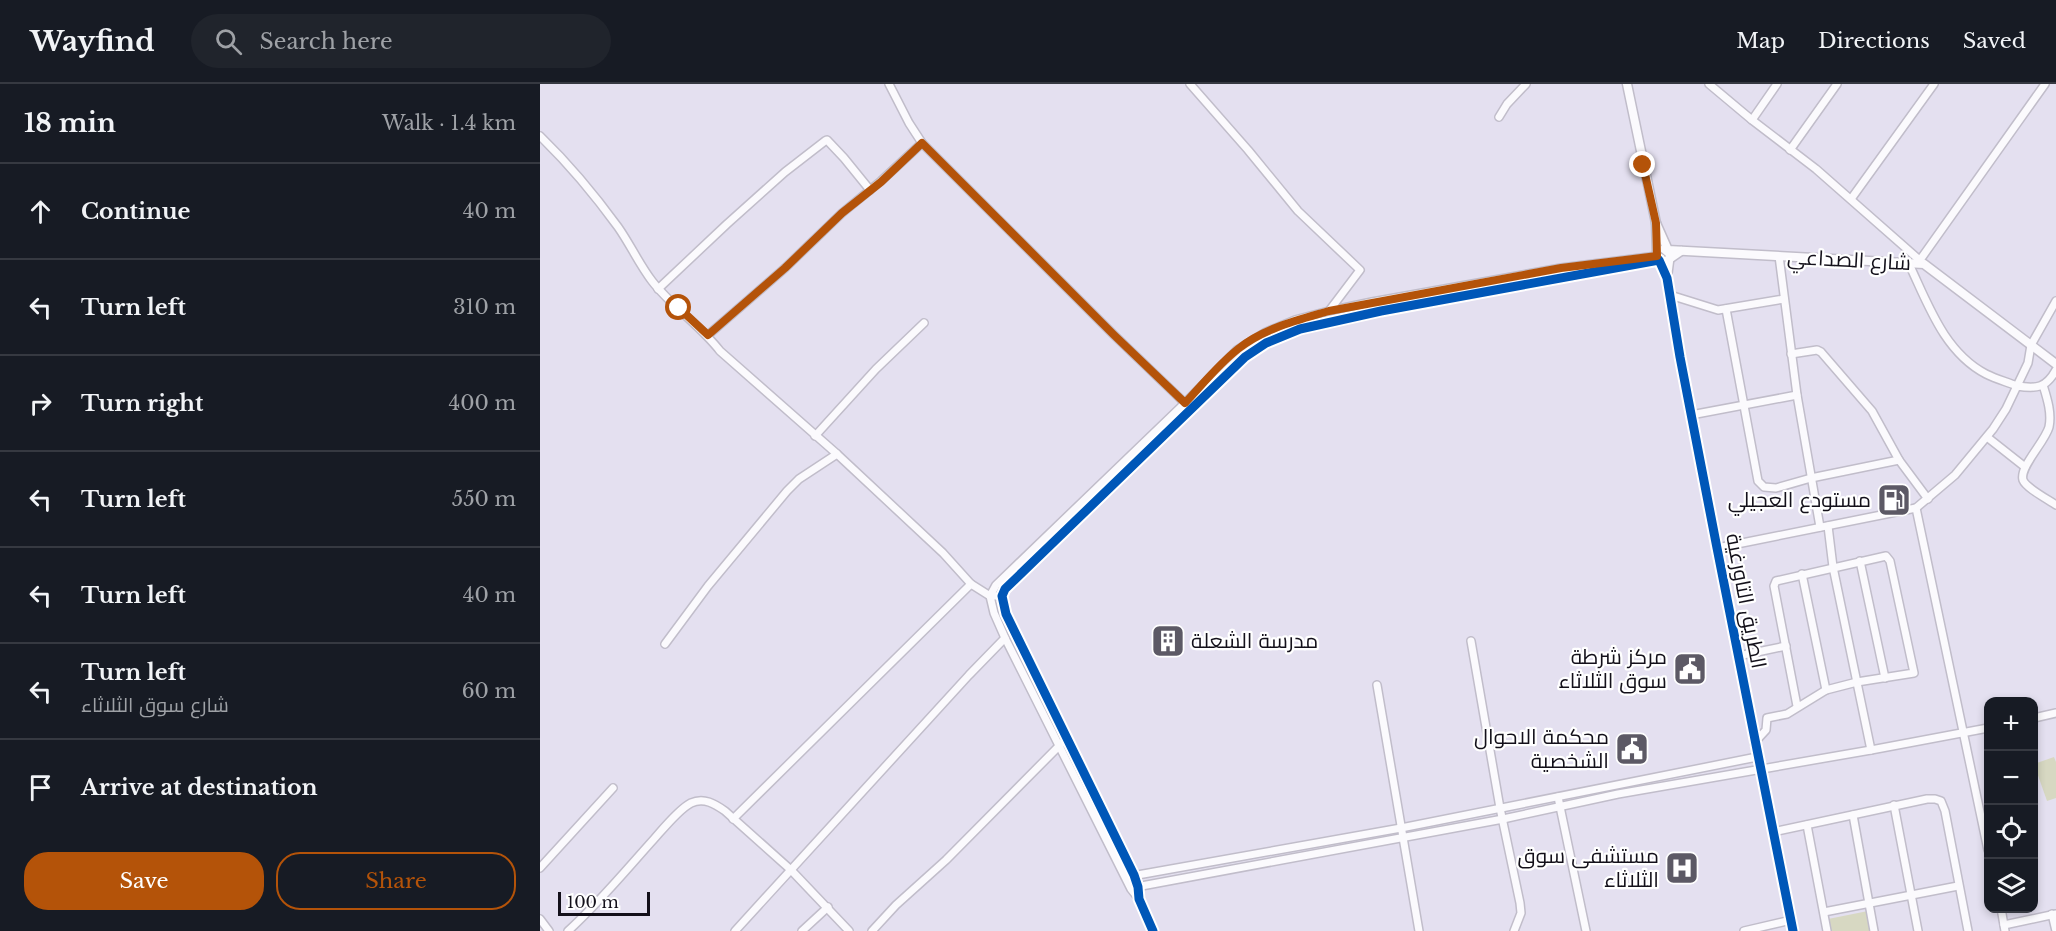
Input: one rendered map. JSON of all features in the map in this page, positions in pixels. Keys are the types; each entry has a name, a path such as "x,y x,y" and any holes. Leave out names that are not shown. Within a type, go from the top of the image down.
{"street":[{"path":"889,84 922,143 1114,335 1192,409"},
{"path":"1190,84 1292,204 1360,270 1329,311"},
{"path":"1499,117 1526,84"},
{"path":"1627,84 1656,223 1660,258"},
{"path":"1709,84 1816,169 1922,262 2045,84"},
{"path":"1752,120 1777,84"},
{"path":"1790,150 1837,84"},
{"path":"1851,199 1934,84"},
{"path":"540,136 572,167 619,228 658,289 708,335 720,351 837,454 943,553 971,584 990,596 1002,596"},
{"path":"658,289 785,172 827,140 870,190"},
{"path":"708,335 922,143"},
{"path":"1135,888 1125,878 1005,638 994,613 990,596 996,585 1237,350 1253,339 1295,320 1329,311 1561,268 1660,258 1670,254 1656,223"},
{"name":"شارع الصداعي","path":"1668,250 1909,264 1922,262 2056,364"},
{"path":"1153,931 1135,888 1134,875 1006,614 1002,596 1010,584 1245,357 1266,343 1300,329 1381,311 1660,258 1682,251"},
{"path":"1779,256 1797,395 1820,527"},
{"name":"الطريق التاورغية","path":"1660,258 1671,295 1691,415 1754,743 1793,931"},
{"path":"1909,264 1940,330 1954,349 1986,374 2017,386 2043,385 2050,381 2056,370"},
{"path":"1458,286 1461,297"},
{"path":"1671,295 1718,310 1784,300"},
{"path":"1717,548 1916,508 1955,475 2007,409 2028,363 2031,345 2056,301"},
{"path":"1726,309 1758,481 1764,487 1776,488 1811,478 1899,460"},
{"path":"815,435 876,369 924,323"},
{"path":"1791,354 1817,350 1821,352 1872,411 1899,460 1928,499"},
{"path":"2043,385 2050,414 2049,427 2037,451 2025,466 2022,478 2026,484 2056,505"},
{"path":"1691,415 1797,395"},
{"path":"1987,437 2025,466"},
{"path":"665,644 708,586 787,491 799,479 837,454"},
{"path":"1082,501 1089,507"},
{"path":"1916,508 1984,827"},
{"path":"1828,526 1833,567 1871,750"},
{"path":"1754,743 1766,730 1767,718 1787,714 1826,690 1857,682 1914,673 1890,561 1886,556 1776,581 1774,586 1797,706"},
{"path":"1860,561 1885,678"},
{"path":"1802,574 1826,690"},
{"path":"733,819 971,584"},
{"path":"735,931 1005,638"},
{"path":"1471,641 1500,808 1520,903 1521,913 1514,931"},
{"path":"1738,656 1786,646"},
{"path":"1377,686 1419,931"},
{"path":"2038,717 2056,713"},
{"path":"1135,888 1503,819 1618,794 1984,729"},
{"path":"872,931 1067,739"},
{"path":"1125,878 1401,828 1757,757"},
{"path":"540,868 613,788"},
{"path":"1558,797 1586,931"},
{"path":"1773,832 1894,805 1927,799 1941,801 1945,811 1968,931"},
{"path":"568,931 587,914 665,827 690,803 704,800 714,803 791,870 849,931"},
{"path":"1894,805 1918,931"},
{"path":"1853,815 1874,931"},
{"path":"1807,825 1827,931"},
{"path":"1824,912 1958,886"},
{"path":"802,931 828,907"},
{"path":"2002,913 2005,928 2054,914 2056,931"},
{"path":"540,919 549,931"},
{"path":"1744,931 1791,920"}],"green space":[{"path":"2054,757 2056,798 2047,801 2038,775 2038,763"},
{"path":"1868,911 1872,931 1831,931 1828,919"}],"cycle path":[{"path":"1153,931 1139,899 1134,875 1006,614 1002,596 1005,589 1245,357 1266,343 1300,329 1381,311 1659,260 1667,278 1680,357 1793,931"}],"place":[{"name":"مستودع العجيلي","path":"1894,500"},
{"name":"مدرسة الشعلة","path":"1168,641"},
{"name":"مركز شرطة سوق الثلاثاء","path":"1690,669"},
{"name":"محكمة الاحوال الشخصية","path":"1632,749"},
{"name":"مستشفى سوق الثلاثاء","path":"1682,868"}],"route":[{"path":"679,308 708,335 922,143 1185,403 1237,350 1266,332 1295,320 1329,311 1458,286 1561,268 1657,256 1656,223 1643,165"}]}
